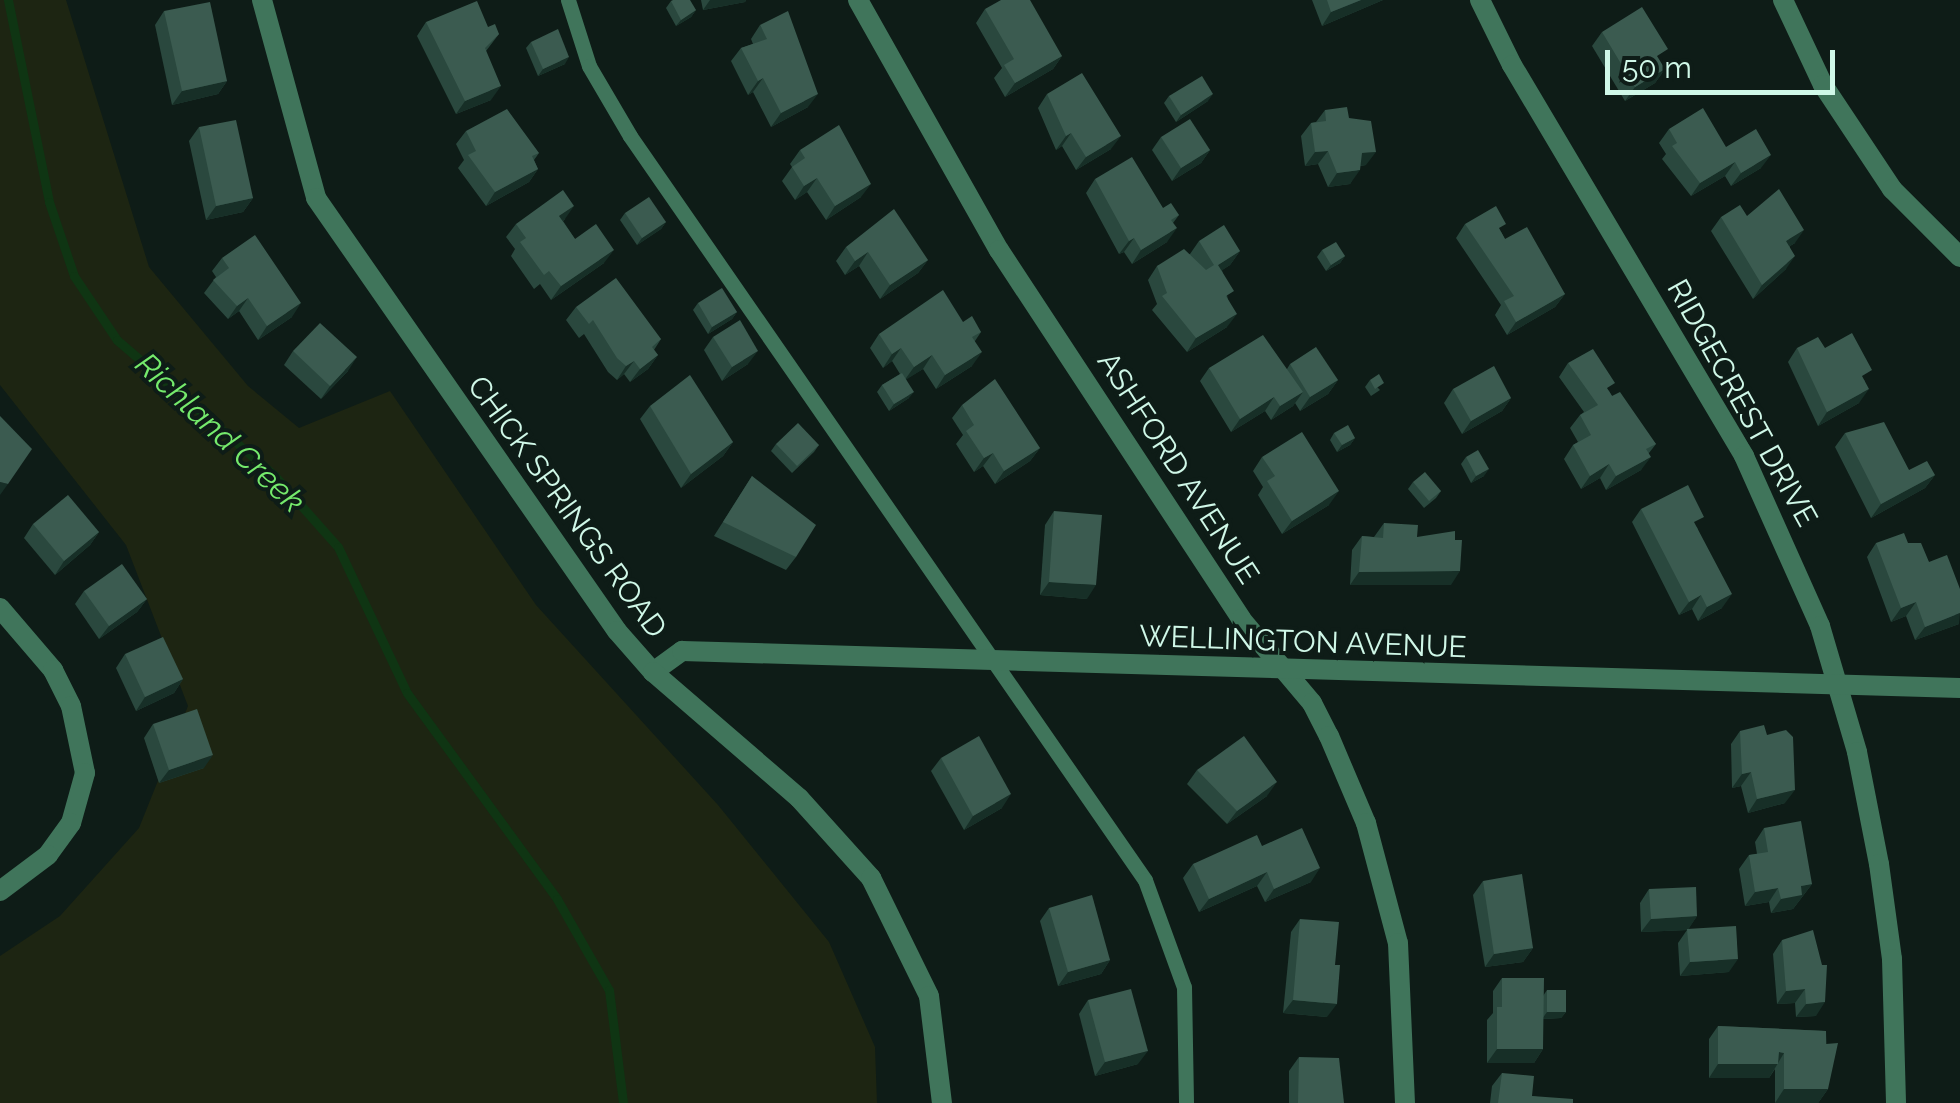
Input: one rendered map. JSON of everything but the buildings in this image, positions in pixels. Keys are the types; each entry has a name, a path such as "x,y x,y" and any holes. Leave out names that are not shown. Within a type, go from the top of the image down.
{"street":[{"name":"CHICK SPRINGS ROAD","path":"262,0 316,198 564,562 653,672 799,798 871,878 929,996 942,1103"},
{"name":"ASHFORD AVENUE","path":"858,0 999,250 1242,619 1287,672 1329,736 1384,882 1398,943 1406,1103"},
{"name":"RIDGECREST DRIVE","path":"1480,0 1512,66 1744,456 1796,564 1857,752 1884,902 1896,1103"},
{"path":"1783,0 1823,84 1892,189 1960,258"},
{"path":"0,608 53,670 82,739 85,773 71,823 48,855 0,891"},
{"name":"WELLINGTON AVENUE","path":"653,672 682,652 1960,688"}],"lane":[{"path":"568,0 589,66 630,136 1130,855 1163,916 1184,987 1186,1103"}],"green space":[{"path":"0,0 66,0 149,267 248,386 299,428 390,391 536,605 718,805 829,942 875,1047 877,1103 0,1103 0,956 60,916 139,828 188,706 126,545 0,385"}],"waterway":[{"name":"Richland Creek","path":"8,0 49,202 74,276 117,340 274,475 338,547 407,693 557,899 609,990 623,1103"}]}
